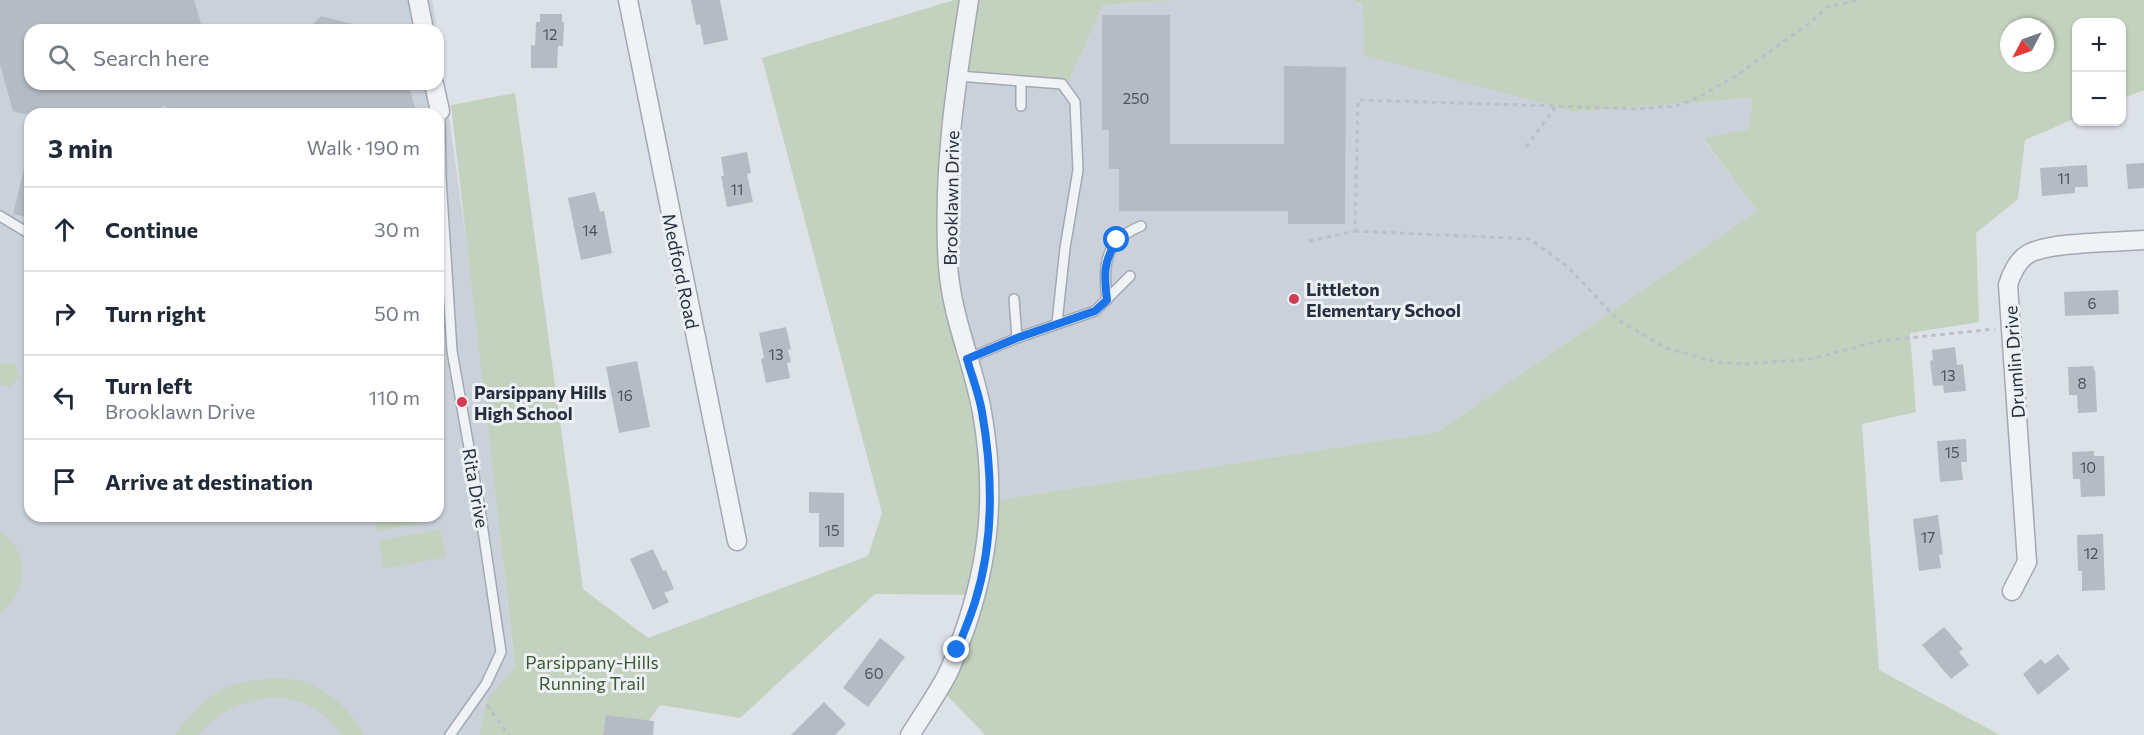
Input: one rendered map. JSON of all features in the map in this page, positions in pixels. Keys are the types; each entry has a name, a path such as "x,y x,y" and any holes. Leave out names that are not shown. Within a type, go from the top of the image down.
{"street":[{"path":"418,0 423,24"},
{"name":"Medford Road","path":"627,0 736,541"},
{"name":"Brooklawn Drive","path":"910,735 946,677 975,601 985,554 990,502 988,454 982,410 954,314 948,268 948,153 969,0"},
{"name":"Rita Drive","path":"435,90 438,108"},
{"name":"Drumlin Drive","path":"2012,591 2027,562 2008,285 2011,273 2026,254 2047,247 2144,240"}],"lane":[{"path":"958,76 1062,84 1075,102 1078,170 1065,248 1057,324"},
{"path":"1021,81 1021,106"},
{"path":"0,216 24,230"},
{"name":"Rita Drive","path":"444,225 452,351 480,510 501,652 479,693 450,735"},
{"path":"1107,300 1105,266 1110,252 1117,240 1128,231 1141,225"},
{"path":"967,359 1017,338 1095,311 1130,276"},
{"path":"1014,299 1017,338"}],"path":[{"path":"1355,231 1358,100 1635,109 1677,106 1697,98 1734,77 1811,22 1827,7 1859,0"},
{"path":"1526,147 1556,106"},
{"path":"1309,241 1355,231 1530,239 1568,267 1618,320 1666,348 1716,363 1761,364 1811,359 1879,341 2012,327"},
{"path":"479,693 509,735"}],"shaded area":[{"name":"Parsippany Hills High School","path":"0,0 432,0 436,24 24,24 24,90 444,90 444,82 473,289 522,735 0,735"},
{"name":"Littleton Elementary School","path":"1178,0 1352,0 1574,112 1752,98 1749,129 1703,139 1757,211 1437,432 990,501 944,230 961,78 1066,88 1103,5"}],"green space":[{"name":"Parsippany-Hills Running Trail","path":"954,0 1178,0 1103,5 1066,88 961,78 944,230 990,501 1437,432 1757,211 1703,138 1749,129 1752,98 1575,112 1364,55 1363,5 1352,0 2144,0 2144,90 2126,97 2126,18 2072,18 2072,120 2025,140 2018,199 1976,233 1979,322 1910,333 1916,412 1862,424 1879,670 2000,735 985,735 938,686 972,595 875,594 740,718 660,705 639,735 479,735 488,698 515,667 451,105 515,93 583,589 648,638 868,556 882,513 762,58"},
{"path":"15,363 20,376 10,387 0,385 0,365"},
{"path":"375,522 424,522 377,532"},
{"path":"440,529 446,557 384,569 378,541"},
{"path":"0,531 17,550 22,572 21,583 16,594 0,614"},
{"path":"273,678 298,680 320,689 346,709 364,735 342,735 319,712 304,704 288,699 272,698 239,705 210,723 199,735 175,735 195,710 211,696 240,683"}],"building":[{"path":"0,0 194,0 201,24 24,24 24,90 410,90 415,108 167,108 164,105 161,108 24,108 23,114 13,111 0,64"},
{"path":"691,0 720,0 728,40 704,45 700,24 696,25"},
{"path":"540,14 562,14 563,46 558,46 557,68 531,68 531,45 535,46 536,22 540,22"},
{"name":"Littleton Elementary School","path":"1102,15 1170,15 1170,144 1284,144 1284,66 1346,67 1345,224 1288,224 1288,211 1119,211 1119,169 1109,169 1109,130 1102,130"},
{"path":"321,16 352,24 313,24"},
{"path":"747,152 751,173 747,174 753,202 727,207 721,176 724,176 721,157"},
{"path":"2144,163 2144,188 2128,189 2126,164"},
{"path":"2087,165 2088,187 2075,187 2075,193 2042,196 2040,168"},
{"path":"24,169 24,217 13,214"},
{"path":"595,192 600,212 604,211 612,253 581,260 568,198"},
{"path":"2118,290 2119,314 2065,316 2064,292"},
{"path":"786,327 791,349 788,350 791,362 787,363 790,378 766,383 759,333"},
{"path":"1955,347 1957,365 1963,364 1966,391 1944,393 1943,385 1933,386 1930,361 1933,360 1932,350"},
{"path":"637,361 650,427 619,433 606,367"},
{"path":"2093,366 2097,412 2078,413 2077,395 2069,395 2068,367"},
{"path":"1966,439 1967,462 1961,462 1963,480 1940,482 1937,441"},
{"path":"2094,451 2094,456 2104,456 2105,496 2081,497 2080,479 2073,479 2072,452"},
{"path":"809,492 844,493 844,547 819,547 819,513 809,513"},
{"path":"1938,515 1943,554 1939,555 1941,568 1919,571 1913,519"},
{"path":"2103,534 2105,590 2082,591 2082,571 2078,571 2077,535"},
{"path":"653,549 674,589 664,593 669,602 653,610 630,559"},
{"path":"1944,627 1963,649 1959,652 1969,665 1951,679 1922,645"},
{"path":"880,638 905,657 868,707 843,688"},
{"path":"2058,654 2070,669 2038,695 2023,674 2041,659 2045,664"},
{"path":"824,702 846,724 835,735 791,735"},
{"path":"606,715 654,721 653,735 603,735"}],"place":[{"name":"Littleton Elementary School","path":"1294,299"},
{"name":"Parsippany Hills High School","path":"462,402"}],"route":[{"path":"957,650 975,601 985,554 990,502 988,454 982,410 967,359 1017,338 1095,311 1107,300 1105,266 1117,240"}]}
